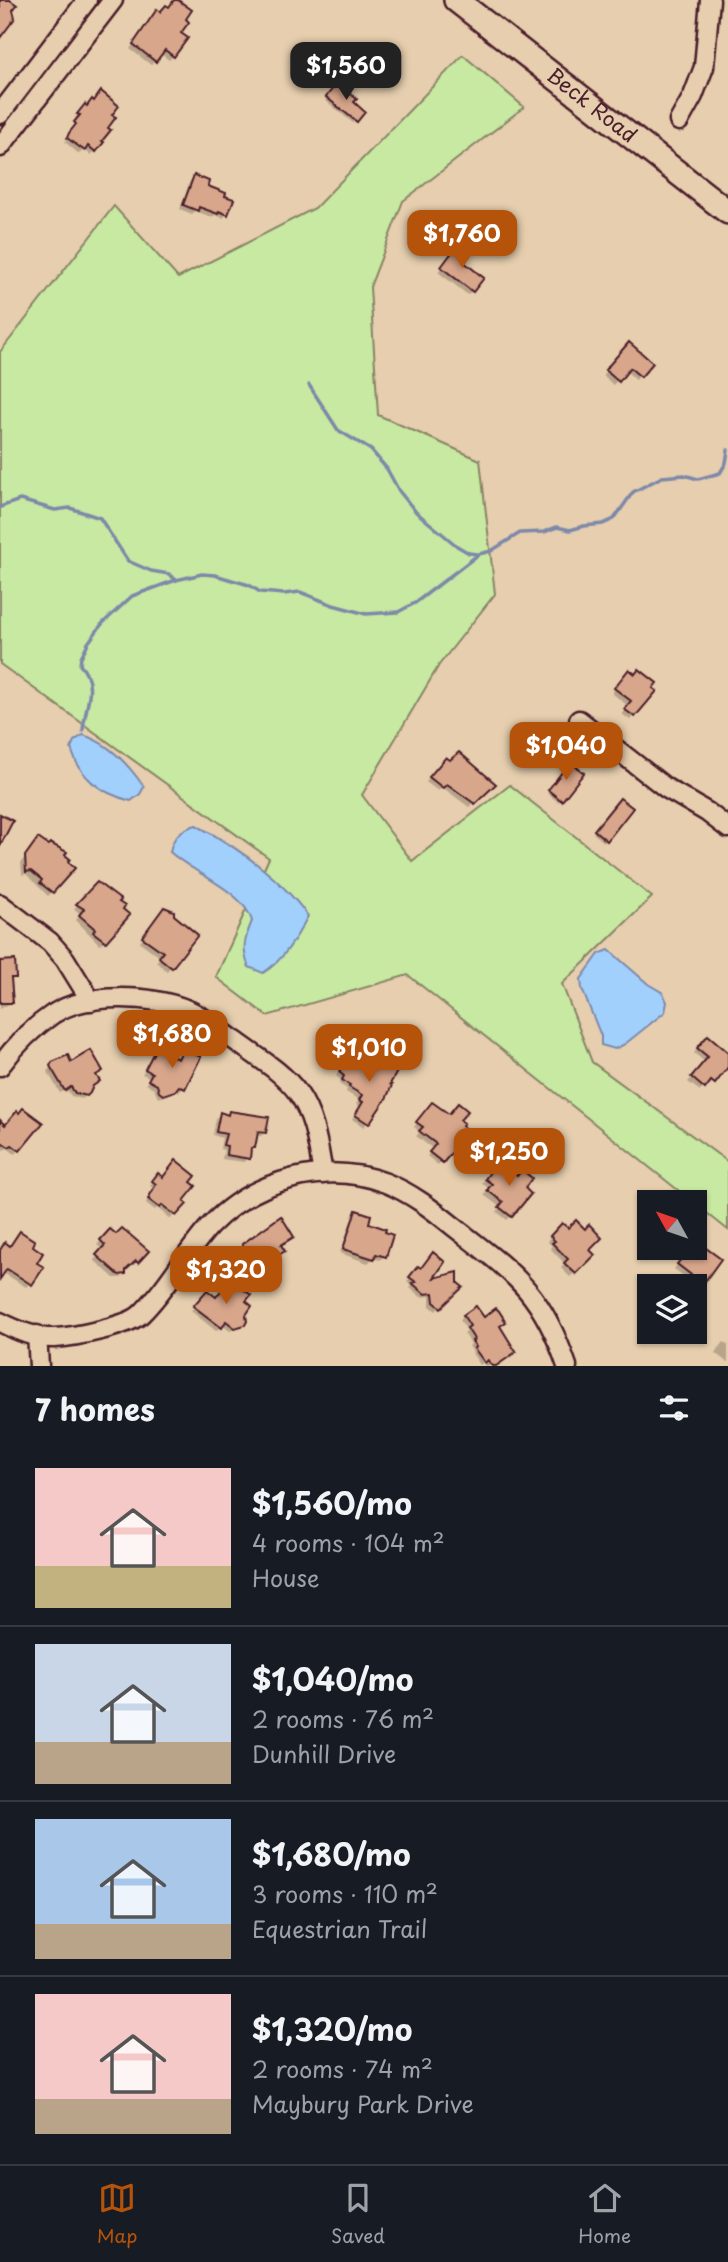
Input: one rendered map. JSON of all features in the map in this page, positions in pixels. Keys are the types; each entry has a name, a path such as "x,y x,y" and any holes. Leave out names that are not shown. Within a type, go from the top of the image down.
{"main road":[{"name":"Beck Road","path":"456,0 728,212"}],"street":[{"path":"0,114 87,0"},
{"path":"0,147 113,0"},
{"path":"679,121 693,96 704,67 710,0"},
{"path":"579,720 666,788 728,828"},
{"path":"0,904 50,942 65,959 91,1000"},
{"path":"0,1066 17,1043 55,1013 91,1000 124,997 160,1001 190,1010 278,1073 298,1092 311,1117 323,1174"},
{"path":"0,1322 20,1332 54,1338 117,1326 140,1316 207,1230 231,1208 257,1192 286,1180 323,1174 357,1177 393,1186 420,1201 512,1272 540,1306 553,1327 567,1366"},
{"path":"37,1335 39,1366"}],"green space":[{"path":"463,55 524,107 403,201 370,287 378,415 480,460 495,594 439,665 362,795 412,861 510,785 652,897 562,984 592,1062 728,1162 728,1230 707,1213 707,1190 678,1190 408,975 267,1016 216,977 269,858 0,664 0,352 114,206 178,278 315,208"}],"water":[{"path":"83,735 110,749 125,763 144,787 140,794 131,801 120,798 101,789 86,776 71,748 74,741"},
{"path":"196,825 257,864 284,888 308,916 283,955 263,973 249,967 245,955 247,933 252,921 247,910 228,891 170,852 178,834"},
{"path":"609,950 648,984 663,993 667,1002 665,1012 615,1049 601,1045 601,1036 582,989 581,979 599,954"}],"building":[{"path":"0,0 10,0 17,5 13,10 15,18 0,38"},
{"path":"174,0 192,10 186,19 189,22 181,33 188,38 174,57 165,50 156,62 133,44 157,9 160,12"},
{"path":"337,83 357,99 354,102 365,112 357,122 326,97"},
{"path":"101,91 119,106 112,115 116,117 108,128 111,130 102,141 104,142 96,152 88,146 85,151 67,138 80,115 77,114 85,104 87,106 92,99 94,101"},
{"path":"194,175 209,181 208,186 234,199 228,215 199,207 198,211 183,205"},
{"path":"456,247 468,256 464,262 484,278 473,292 441,267"},
{"path":"629,342 653,363 641,377 630,368 619,382 605,370"},
{"path":"629,669 635,674 639,669 657,683 653,688 657,691 635,717 624,709 631,701 614,688"},
{"path":"459,752 496,784 475,804 447,784 443,788 429,777 446,757 450,760"},
{"path":"570,762 584,773 562,801 548,790"},
{"path":"620,798 633,808 607,841 594,830"},
{"path":"0,814 13,821 0,846"},
{"path":"38,838 67,852 65,855 70,859 68,862 75,868 53,893 40,883 42,880 31,871 26,872 25,856"},
{"path":"97,882 121,900 119,902 125,906 123,909 130,915 106,942 93,932 95,929 79,915 84,909 76,904"},
{"path":"164,907 174,911 174,915 198,935 172,968 159,957 163,952 142,937"},
{"path":"15,960 16,978 11,978 13,1003 0,1003 0,961"},
{"path":"708,1035 728,1052 728,1067 715,1084 711,1081 705,1089 691,1077 708,1057 697,1048"},
{"path":"156,1048 178,1059 183,1049 201,1057 185,1089 179,1086 175,1091 163,1095 157,1085 148,1080 152,1073 145,1069"},
{"path":"91,1050 103,1071 96,1075 100,1081 87,1096 75,1093 71,1087 65,1091 50,1066 52,1062 68,1055 71,1062"},
{"path":"357,1055 376,1067 378,1064 386,1068 393,1057 402,1063 390,1084 392,1085 387,1097 369,1124 355,1115 363,1102 359,1100 362,1095 342,1080 344,1076 339,1072 348,1056 354,1060"},
{"path":"432,1102 449,1114 458,1103 468,1111 460,1120 469,1132 443,1163 429,1152 436,1144 419,1131 423,1127 416,1122"},
{"path":"23,1108 43,1123 20,1151 0,1141 0,1120 5,1125"},
{"path":"229,1111 269,1117 266,1133 258,1132 255,1148 251,1148 250,1159 226,1155 227,1146 223,1145 226,1134 216,1132 220,1112 228,1115"},
{"path":"176,1160 196,1176 191,1182 196,1186 184,1201 187,1204 176,1216 162,1205 160,1208 148,1199 156,1184 152,1181 158,1173 163,1177"},
{"path":"498,1161 517,1176 522,1170 532,1178 525,1188 531,1194 512,1217 499,1207 503,1202 487,1190 492,1184 485,1179"},
{"path":"356,1210 371,1215 369,1223 386,1229 385,1232 393,1235 386,1257 376,1254 374,1259 343,1249"},
{"path":"281,1216 294,1237 281,1245 285,1251 274,1258 272,1255 253,1262 242,1244"},
{"path":"576,1220 585,1229 589,1224 602,1238 590,1250 595,1255 576,1274 564,1263 568,1259 552,1243 555,1241 550,1236 562,1223 568,1228"},
{"path":"122,1228 149,1251 138,1263 136,1261 126,1270 126,1274 119,1275 96,1255 105,1245 100,1240 110,1229 116,1234"},
{"path":"20,1231 35,1241 33,1246 43,1253 37,1263 44,1267 32,1285 7,1269 0,1279 0,1250 5,1242 10,1246"},
{"path":"707,1249 721,1259 707,1278 707,1274 690,1274 677,1264 680,1260 707,1260"},
{"path":"433,1252 445,1262 434,1278 458,1272 458,1283 463,1287 441,1308 434,1302 433,1293 425,1294 409,1277 418,1266 421,1268"},
{"path":"230,1279 251,1295 246,1301 252,1306 246,1315 245,1325 235,1328 226,1321 222,1328 193,1306 207,1290 216,1297"},
{"path":"476,1306 484,1317 496,1308 499,1311 506,1322 500,1326 516,1352 496,1366 492,1366 488,1360 485,1363 474,1348 474,1339 467,1328 470,1326 463,1315"}],"waterway":[{"path":"309,385 338,430 371,450 416,512 457,546 477,554"},
{"path":"83,731 90,689 86,673 80,665 81,657 102,624 132,596 202,574 249,585 260,592 300,592 366,614 398,612 415,603 479,554 491,551 520,533 544,532 557,527 570,530 603,524 614,519 633,492 662,477 684,475 698,479 720,473 726,463 728,450"},
{"path":"0,507 20,500 55,510 70,508 100,518 128,561 151,571 169,574 176,580"}]}
